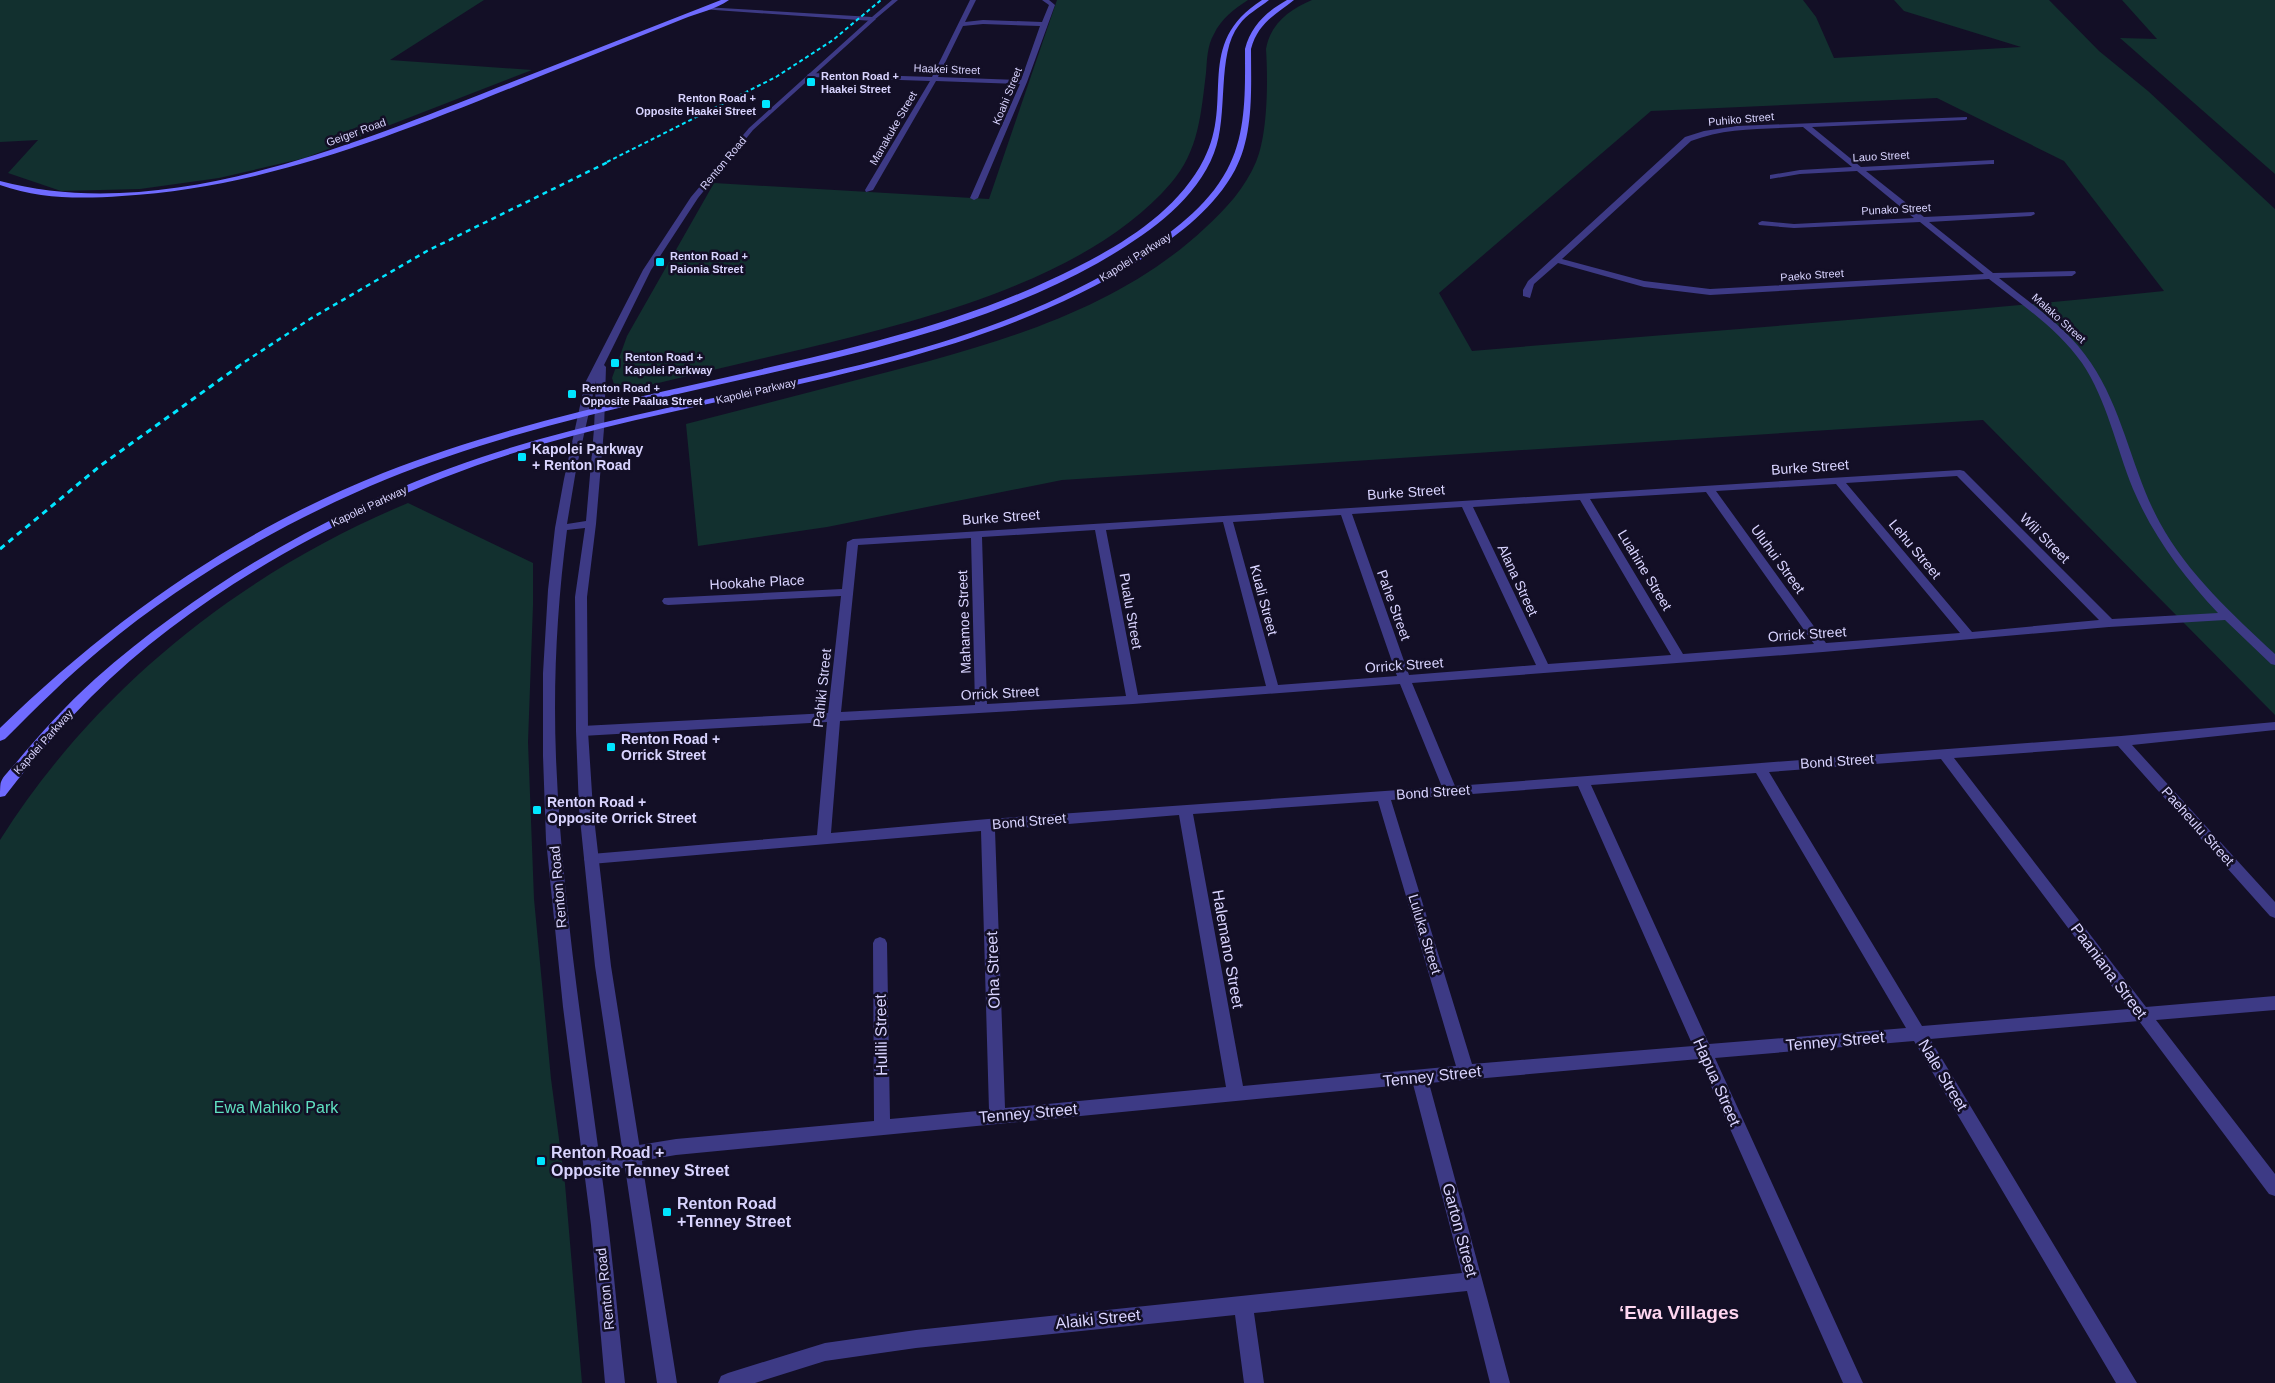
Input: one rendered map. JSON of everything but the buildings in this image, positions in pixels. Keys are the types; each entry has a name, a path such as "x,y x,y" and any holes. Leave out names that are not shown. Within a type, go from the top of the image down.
{"main road":[{"name":"Geiger Road","path":"0,183 42,193 129,195 177,190 273,172 404,127 726,0"},
{"name":"Kapolei Parkway","path":"0,736 51,685 119,629 190,579 262,536 333,499 409,467 518,431 858,348 940,326 1039,288 1079,270 1119,247 1168,210 1192,184 1204,166 1216,136 1227,40 1238,22 1266,0"},
{"name":"Kapolei Parkway","path":"0,792 62,719 122,663 185,612 252,568 320,529 423,482 493,457 579,433 864,366 933,347 1034,311 1078,291 1123,267 1177,230 1203,206 1223,183 1236,160 1243,138 1248,49 1252,36 1264,19 1291,0"}],"street":[{"name":"Renton Road","path":"615,1383 594,1174 566,976 553,817 550,666 553,602 560,528 570,470 586,394 647,270 695,197 751,129 810,74 895,0"},
{"name":"Manakuke Street","path":"869,190 934,79 963,24 973,0"},
{"name":"Koahi Street","path":"974,198 1024,82 1052,5 1047,0"},
{"path":"704,9 873,20"},
{"path":"963,24 983,22 1044,24"},
{"name":"Haakei Street","path":"810,74 1024,82"},
{"name":"Puhiko Street","path":"1528,296 1527,290 1531,283 1688,139 1725,129 1965,118"},
{"name":"Malako Street","path":"1805,125 2056,329 2084,359 2104,398 2138,487 2155,524 2184,566 2227,616 2275,661"},
{"name":"Lauo Street","path":"1773,176 1793,172 1991,162"},
{"name":"Punako Street","path":"1762,223 1794,226 2031,214"},
{"name":"Paeko Street","path":"1556,260 1650,285 1710,292 2072,273"},
{"name":"Renton Road","path":"600,365 599,429 591,524 581,598 582,731 591,860 603,966 667,1383"},
{"name":"Burke Street","path":"853,542 1960,473"},
{"name":"Wili Street","path":"1960,473 2109,623"},
{"name":"Lehu Street","path":"1839,481 1969,636"},
{"name":"Uluhui Street","path":"1709,489 1823,648"},
{"name":"Luahine Street","path":"1583,496 1680,658"},
{"name":"Alana Street","path":"1466,504 1544,669"},
{"name":"Pahe Street","path":"1345,511 1405,680 1450,791"},
{"name":"Kuali Street","path":"1227,518 1273,690"},
{"path":"560,528 591,524"},
{"name":"Pualu Street","path":"1100,526 1133,700"},
{"name":"Mahamoe Street","path":"976,534 982,709"},
{"name":"Pahiki Street","path":"824,838 834,718 853,542"},
{"name":"Hookahe Place","path":"668,601 847,592"},
{"name":"Orrick Street","path":"582,731 1133,700 1823,648 2109,623 2227,616"},
{"name":"Bond Street","path":"591,860 988,824 2121,741 2275,726"},
{"name":"Paeheulu Street","path":"2121,741 2275,912"},
{"name":"Paaniana Street","path":"1943,753 2275,1188"},
{"name":"Nale Street","path":"1759,767 2127,1383"},
{"name":"Hapua Street","path":"1582,781 1853,1383"},
{"name":"Luluka Street","path":"1383,796 1466,1072"},
{"name":"Halemano Street","path":"1185,809 1236,1095"},
{"name":"Oha Street","path":"988,824 998,1116"},
{"name":"Hulili Street","path":"880,943 882,1127"},
{"name":"Tenney Street","path":"594,1174 633,1154 676,1147 1420,1078 1466,1072 2275,1003"},
{"name":"Garton Street","path":"1420,1078 1500,1383"},
{"name":"Alaiki Street","path":"728,1383 770,1368 825,1352 916,1339 1473,1281"},
{"path":"1242,1304 1254,1383"}],"green space":[{"path":"0,0 484,0 390,60 532,70 305,158 219,178 140,189 61,191 8,173 38,140 0,142"},
{"path":"1057,0 1248,0 1224,19 1210,43 1200,117 1188,158 1171,183 1136,217 1095,246 1049,271 1000,292 950,309 850,338 617,393 612,378 627,336 714,183 989,199"},
{"path":"1312,0 1803,0 1816,17 1834,58 2021,47 1904,11 1894,0 2049,0 2099,51 2148,91 2275,209 2275,715 1983,420 1062,480 827,527 698,546 686,424 940,358 1035,328 1081,309 1125,286 1167,259 1205,228 1234,198 1252,172 1256,162 1265,122 1267,91 1266,49 1268,40 1282,18","holes":["1937,98 2064,161 2164,291 2078,300 1472,351 1439,293 1651,111"]},
{"path":"2122,0 2275,0 2275,174 2120,38 2157,39"},
{"name":"Ewa Mahiko Park","path":"408,503 533,563 528,742 534,899 551,1079 565,1184 582,1383 0,1383 0,840 38,785 81,733 128,685 178,640 231,600 288,563 347,531"}],"railway":[{"path":"607,162 776,77 833,40 881,0"},
{"path":"237,367 310,319 427,251 610,161"},
{"path":"0,549 100,466 239,366"}],"place":[{"name":"Renton Road + Haakei Street","path":"811,82"},
{"name":"Renton Road + Opposite Haakei Street","path":"766,104"},
{"name":"Renton Road + Paionia Street","path":"660,262"},
{"name":"Renton Road + Kapolei Parkway","path":"615,363"},
{"name":"Renton Road + Opposite Paalua Street","path":"572,394"},
{"name":"Kapolei Parkway + Renton Road","path":"522,457"},
{"name":"Renton Road + Orrick Street","path":"611,747"},
{"name":"Renton Road + Opposite Orrick Street","path":"537,810"},
{"name":"Renton Road + Opposite Tenney Street","path":"541,1161"},
{"name":"Renton Road +Tenney Street","path":"667,1212"}],"district":[{"name":"‘Ewa Villages","path":"1679,1312"}]}
